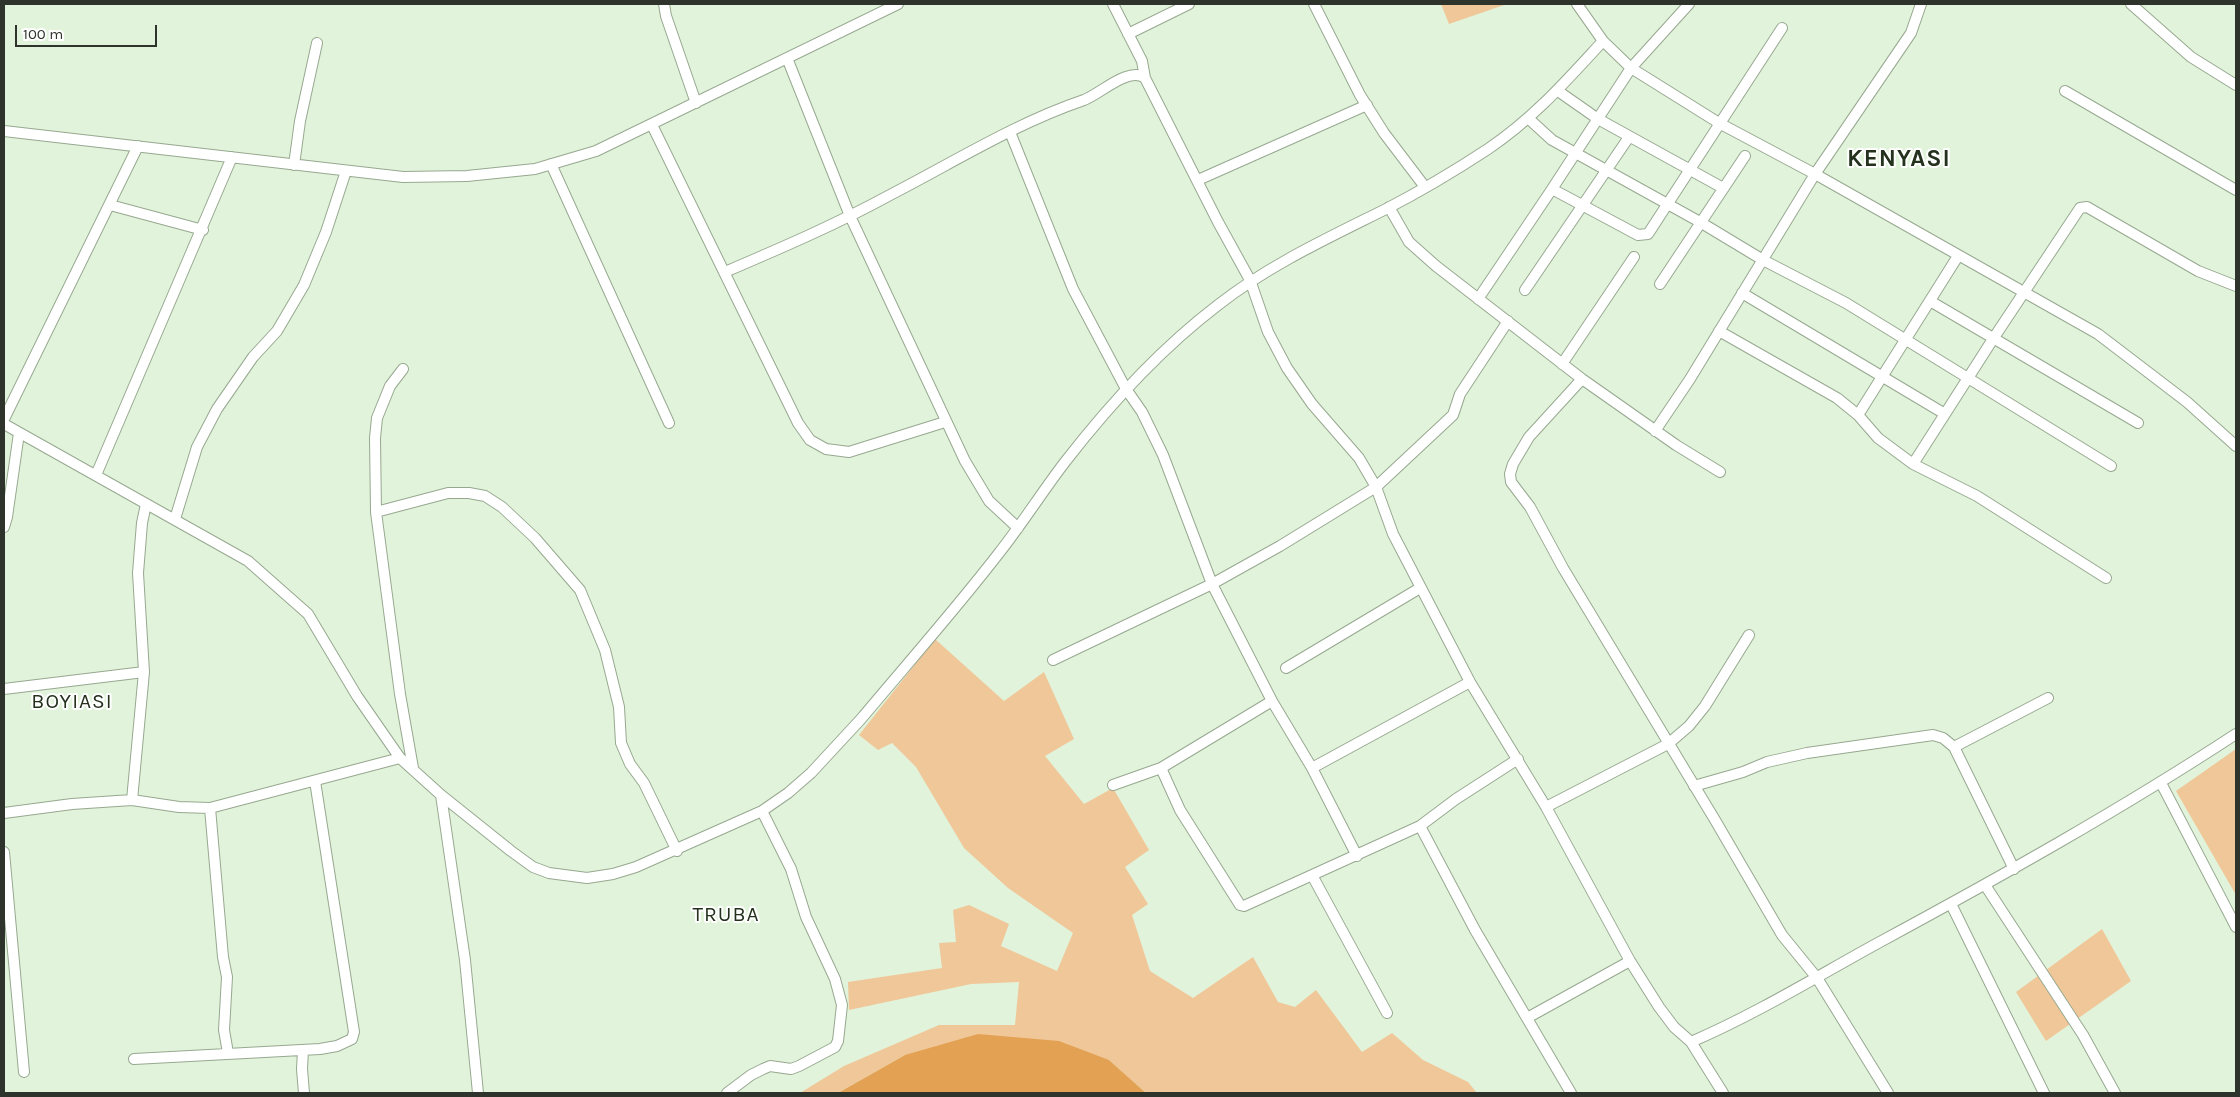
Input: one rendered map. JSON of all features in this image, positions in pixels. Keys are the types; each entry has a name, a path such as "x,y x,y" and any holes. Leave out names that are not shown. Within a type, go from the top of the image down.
{"street":[{"path":"664,4 666,16 696,103"},
{"path":"4,131 403,177 467,176 535,169 596,151 898,4"},
{"path":"1113,4 1142,61 1145,78 1250,280 1268,332 1287,368 1312,404 1359,458 1376,487 1393,534 1470,682 1546,806 1630,961 1674,1027 1691,1042 1723,1093"},
{"path":"1128,34 1189,4"},
{"path":"1314,4 1367,105 1425,187"},
{"path":"1577,4 1603,41 1631,68 1719,123 1816,174 2098,334 2180,397 2236,446"},
{"path":"1478,300 1631,68 1689,4"},
{"path":"1656,431 1816,174 1911,32 1921,4"},
{"path":"2131,4 2191,57 2235,83"},
{"path":"1552,189 1643,236 1648,234 1782,28"},
{"path":"4,424 248,561 308,614 365,709 400,758 441,795 511,851 534,867 549,873 587,878 613,874 636,868 677,851 762,811 794,788 839,744 1018,528 1064,463 1126,389 1162,352 1250,280 1297,253 1389,207 1487,149 1529,119 1558,91 1603,41"},
{"path":"294,165 300,120 317,43"},
{"path":"788,58 850,216 965,461 989,501 1018,528"},
{"path":"725,272 850,216 1010,132 1088,98 1129,76 1138,74 1145,78"},
{"path":"1558,91 1598,119 1723,188"},
{"path":"2065,91 2236,190"},
{"path":"1198,180 1367,105"},
{"path":"1529,119 1552,140 1669,204 1763,260 1846,303 1874,322 1906,339 2111,466"},
{"path":"652,124 798,423 810,440 826,449 849,452 946,422"},
{"path":"1010,132 1073,289 1126,389 1142,412 1163,455 1212,584 1272,700 1312,768 1357,856"},
{"path":"1525,290 1584,206 1629,137"},
{"path":"4,418 138,146"},
{"path":"1660,284 1745,156"},
{"path":"96,476 232,157"},
{"path":"551,164 669,423"},
{"path":"175,519 197,447 216,409 253,357 277,331 304,285 326,232 346,171"},
{"path":"110,205 202,230"},
{"path":"1913,464 2023,292 2080,208 2084,206 2198,272 2236,286"},
{"path":"1389,207 1409,242 1478,300 1582,379 1656,431 1720,472"},
{"path":"1858,415 1958,256"},
{"path":"1562,364 1634,257"},
{"path":"1742,294 1945,414"},
{"path":"1930,301 2138,423"},
{"path":"1053,660 1212,584 1280,546 1376,487 1453,415 1460,394 1508,321"},
{"path":"1719,331 1837,398 1858,415 1878,438 1913,464 1977,496 2106,578"},
{"path":"403,369 390,386 377,418 375,438 376,512 400,694 413,768"},
{"path":"1582,379 1529,437 1513,464 1510,474 1511,482 1530,507 1564,568 1782,935 1817,978 1888,1093"},
{"path":"4,527 19,433"},
{"path":"376,512 448,493 469,492 485,496 502,507 535,538 580,590 605,650 619,707 622,743 630,764 644,783 677,851"},
{"path":"132,800 144,672 138,573 142,523 146,504"},
{"path":"1286,668 1420,588"},
{"path":"1546,806 1668,744 1689,726 1705,706 1749,635"},
{"path":"4,689 144,672"},
{"path":"1312,768 1470,682"},
{"path":"1954,747 2048,698"},
{"path":"1113,785 1162,768 1272,700"},
{"path":"1691,1042 1720,1029 1817,978 1985,886 2161,783 2236,734"},
{"path":"1694,786 1743,772 1767,762 1807,753 1933,735 1943,738 1954,747 2014,869"},
{"path":"4,813 72,804 132,800 179,807 210,808 400,758"},
{"path":"1162,768 1180,810 1240,905 1244,906 1313,877 1420,826 1456,799 1518,759"},
{"path":"134,1059 303,1050 336,1046 352,1039 354,1032 315,781"},
{"path":"2161,783 2236,927"},
{"path":"441,795 465,960 478,1093"},
{"path":"210,808 223,957 227,977 224,1014 228,1053"},
{"path":"727,1093 751,1075 770,1066 790,1068 799,1066 834,1047 838,1041 842,1005 835,979 803,909 791,869 762,811"},
{"path":"1420,826 1475,930 1571,1093"},
{"path":"4,852 24,1072"},
{"path":"1313,877 1387,1013"},
{"path":"1985,886 2083,1035 2115,1093"},
{"path":"1951,904 2044,1093"},
{"path":"1527,1018 1630,961"},
{"path":"303,1050 304,1093"}],"shaded area":[{"path":"1441,4 1507,4 1449,24"},
{"path":"935,639 1004,701 1044,672 1074,739 1045,756 1084,804 1113,788 1149,850 1125,867 1148,904 1132,915 1150,971 1193,998 1253,957 1278,1002 1295,1007 1316,990 1362,1052 1392,1033 1423,1060 1468,1082 1477,1093 1146,1093 1109,1060 905,1055 838,1093 800,1093 844,1066 939,1025 1015,1025 1019,982 971,984 849,1010 848,982 942,968 939,943 956,942 953,910 969,905 1009,924 1001,946 1057,971 1073,933 1008,888 964,848 916,767 892,743 878,750 859,735"},
{"path":"2236,749 2236,895 2176,791"},
{"path":"2102,929 2131,981 2046,1041 2016,992"},
{"path":"978,1034 1059,1041 1109,1060 1146,1093 838,1093 905,1055"}],"district":[{"name":"KENYASI","path":"1899,159"},
{"name":"BOYIASI","path":"72,702"},
{"name":"TRUBA","path":"726,915"}]}
